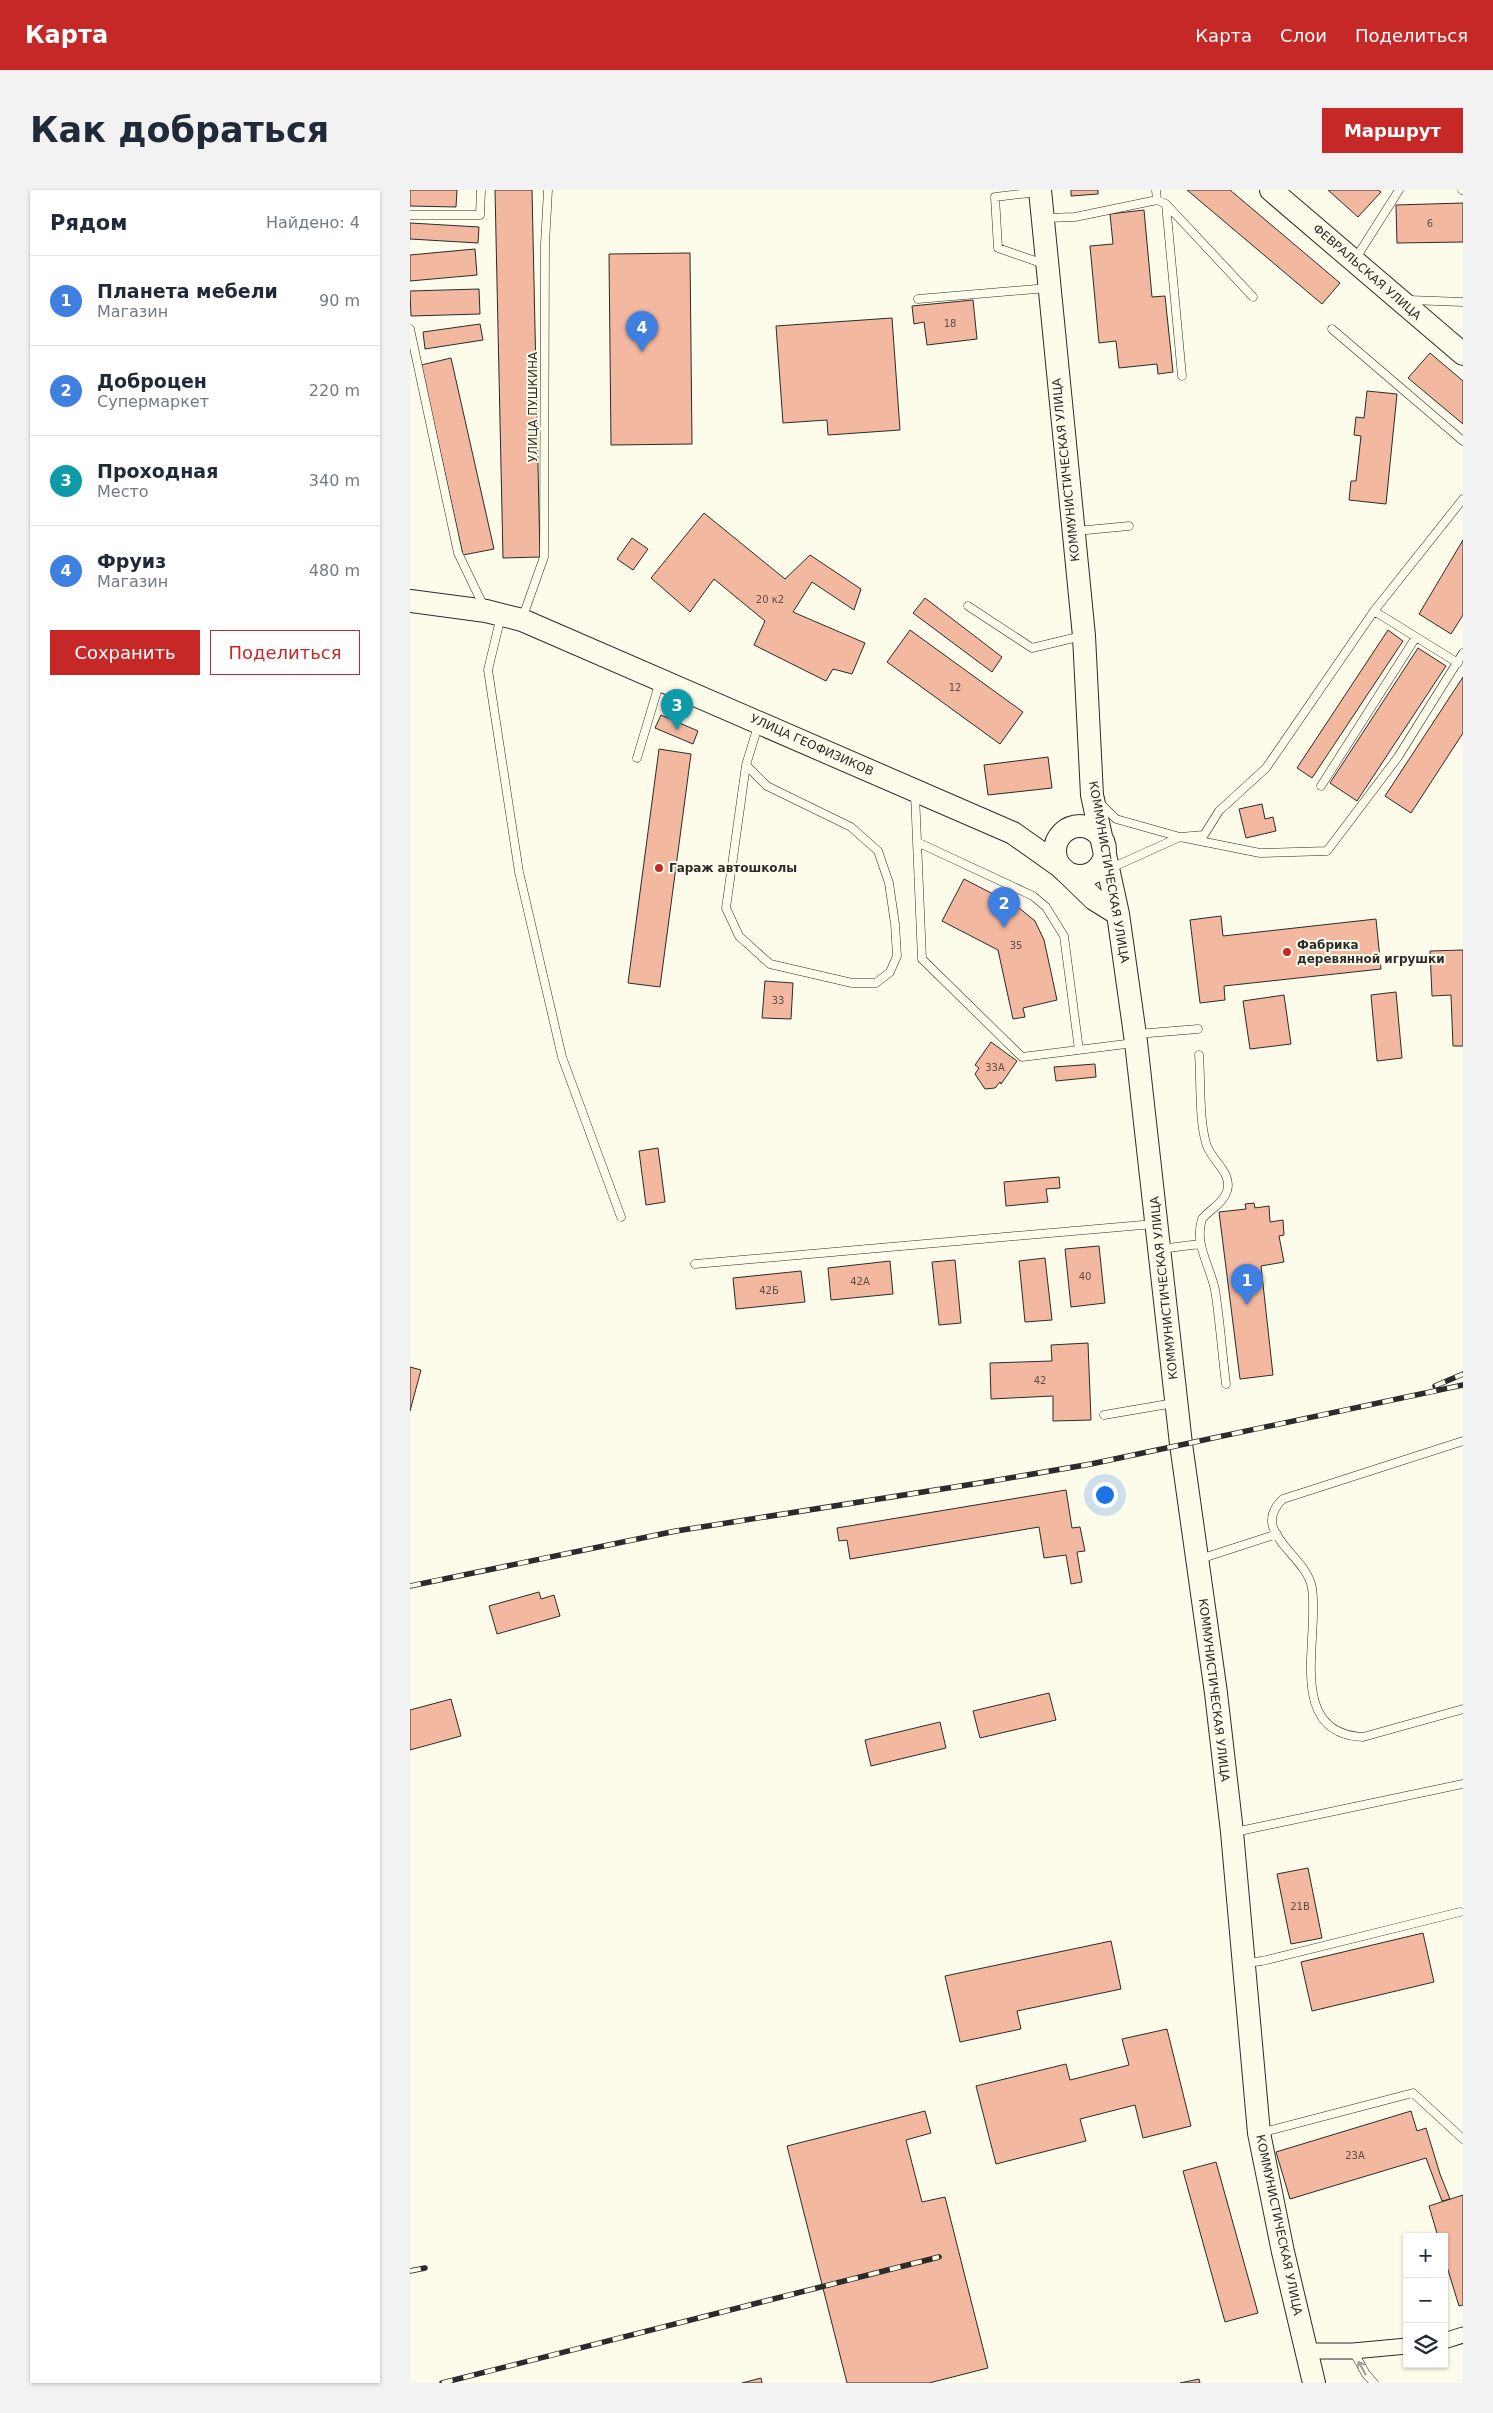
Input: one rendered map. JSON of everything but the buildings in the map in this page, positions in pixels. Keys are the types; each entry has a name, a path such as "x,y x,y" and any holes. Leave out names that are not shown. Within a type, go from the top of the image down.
{"main road":[{"name":"ФЕВРАЛЬСКАЯ УЛИЦА","path":"1271,190 1463,354"},
{"name":"КОММУНИСТИЧЕСКАЯ УЛИЦА","path":"1040,191 1072,531 1084,636 1092,795 1118,914 1136,1038 1176,1403 1196,1560 1216,1693 1232,1832 1242,1963 1259,2133 1283,2252 1314,2383"},
{"name":"УЛИЦА ГЕОФИЗИКОВ","path":"410,589 453,597 503,615 660,679 1013,833 1061,867 1094,899 1118,914"},
{"name":"УЛИЦА ГЕОФИЗИКОВ","path":"410,601 503,615"},
{"path":"1013,833 1046,837 1067,830 1077,826 1093,830 1099,835 1104,846 1105,857 1102,864 1090,875 1074,876 1061,867 1055,850 1060,836 1067,830 1083,818 1092,795"}],"street":[{"path":"1448,2340 1463,2335"},
{"path":"1307,2351 1353,2351 1403,2346"}],"lane":[{"path":"410,215 480,216 480,190"},
{"name":"УЛИЦА ПУШКИНА","path":"548,190 544,244 544,557 503,615 488,670 519,872 562,1058 621,1217"},
{"path":"1156,190 1157,200"},
{"path":"1354,260 1399,190"},
{"path":"1040,191 995,197 998,248 1046,265"},
{"path":"1043,218 1075,217 1157,200 1166,204 1253,297"},
{"path":"1166,204 1182,376"},
{"path":"918,299 1048,288"},
{"path":"1399,300 1463,302"},
{"path":"410,329 458,553 503,615"},
{"path":"1332,329 1463,441"},
{"path":"1108,870 1180,837 1204,835 1219,811 1266,768 1374,611 1463,498"},
{"path":"1072,531 1129,526"},
{"path":"968,606 1032,648 1084,636"},
{"path":"1374,611 1458,663"},
{"path":"1321,786 1416,637"},
{"path":"1092,795 1116,819 1180,837 1260,853 1327,851 1398,757 1463,653"},
{"path":"637,758 660,679"},
{"path":"746,765 767,786 851,827 878,852 888,882 896,924 897,956 890,972 876,983 852,983 770,964 739,936 726,908 746,765 759,722"},
{"path":"915,790 922,958 1022,1057 1079,1050 1136,1038 1198,1029"},
{"path":"917,842 1033,896 1046,907 1064,936 1079,1050"},
{"path":"1199,1055 1206,1144 1226,1176 1228,1184 1227,1191 1218,1206 1202,1219 1199,1234 1203,1259 1214,1288 1226,1384"},
{"path":"695,1264 1157,1224"},
{"path":"1159,1249 1200,1244"},
{"path":"1104,1415 1176,1403"},
{"path":"1463,1440 1283,1499 1272,1513 1271,1523 1286,1548 1308,1573 1312,1587 1313,1616 1310,1673 1314,1704 1322,1718 1333,1729 1347,1736 1363,1737 1463,1710"},
{"path":"1196,1560 1277,1534"},
{"path":"1232,1832 1463,1784"},
{"path":"1242,1963 1262,1961 1460,1912"},
{"path":"1259,2133 1413,2093 1463,2139"},
{"path":"1353,2351 1366,2374 1374,2383"}],"railway":[{"path":"1435,1386 1463,1374"},
{"path":"410,1586 676,1531 1091,1464 1463,1385"},
{"path":"442,2383 939,2257"},
{"path":"410,2271 425,2268"}],"place":[{"name":"Фруиз","path":"642,352"},
{"name":"Проходная","path":"677,730"},
{"name":"Гараж автошколы","path":"659,868"},
{"name":"Доброцен","path":"1004,928"},
{"name":"Фабрика деревянной игрушки","path":"1287,952"},
{"name":"Планета мебели","path":"1247,1305"}]}
